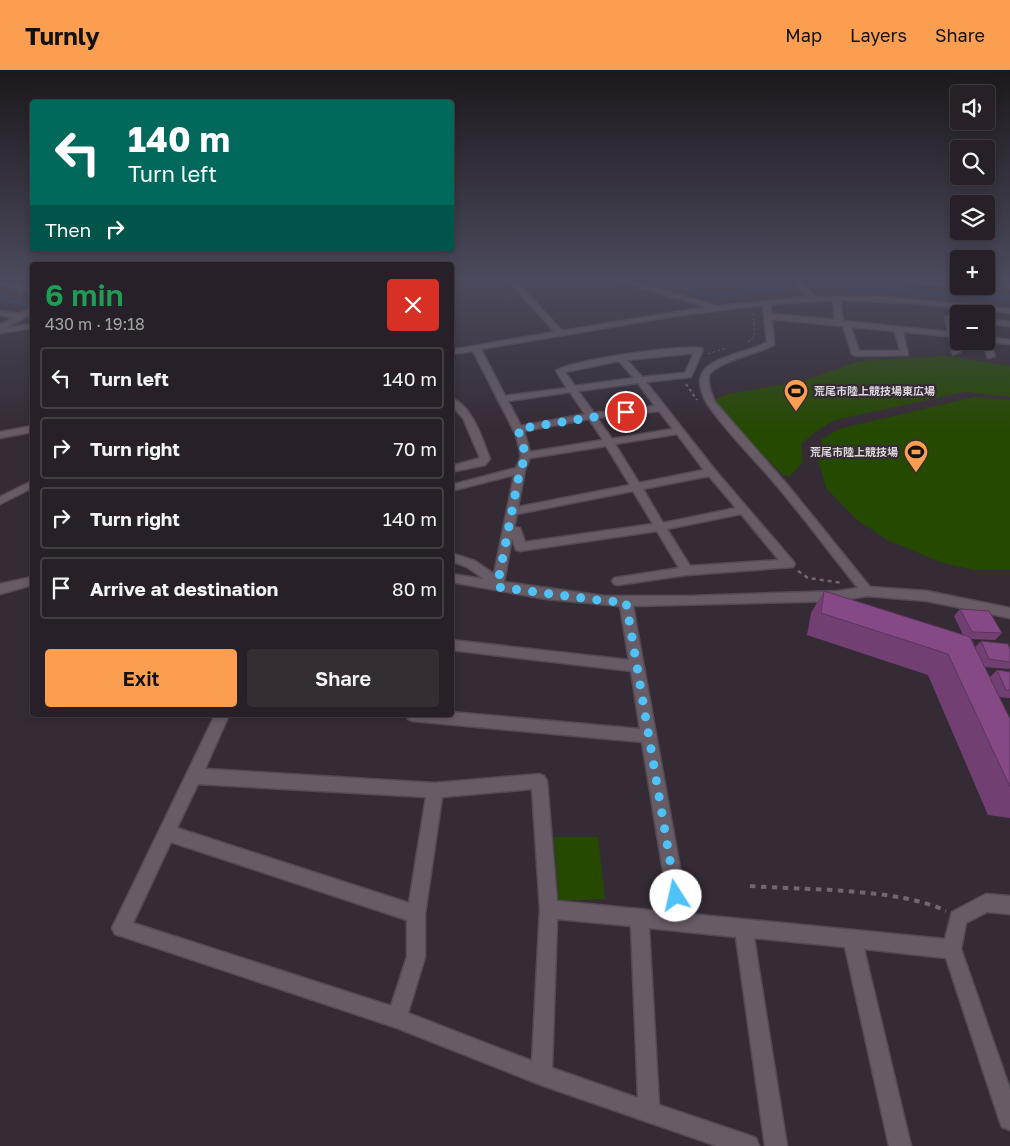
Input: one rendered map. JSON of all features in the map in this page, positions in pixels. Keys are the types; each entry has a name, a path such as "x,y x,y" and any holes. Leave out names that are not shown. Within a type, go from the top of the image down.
{"street":[{"path":"454,352 578,330"},
{"path":"770,330 771,344 764,349 729,358 710,366 703,377 704,390 710,403 786,490 867,592"},
{"path":"846,330 856,354 905,353 899,330"},
{"path":"919,330 950,333"},
{"path":"995,341 1010,342"},
{"path":"476,348 518,429 526,456 520,470 497,587"},
{"path":"504,399 570,388 688,375 699,350 588,363 560,371 570,388 609,442 687,571"},
{"path":"989,350 991,356"},
{"path":"622,359 711,472 789,564"},
{"path":"454,403 472,428 485,459 480,463 454,468"},
{"path":"518,429 592,416 661,408"},
{"path":"0,435 30,429"},
{"path":"526,456 679,432"},
{"path":"454,487 520,470"},
{"path":"511,512 711,472"},
{"path":"0,500 30,485"},
{"path":"508,531 516,531 520,548 660,527 744,510"},
{"path":"454,558 478,568 490,576 497,587"},
{"path":"618,581 687,571 789,564"},
{"path":"454,579 605,601 838,596 867,592 927,596 1010,612"},
{"path":"0,589 30,582"},
{"path":"626,602 676,896"},
{"path":"454,645 637,666"},
{"path":"221,717 121,928 397,1018 541,1075 649,1110 748,1146"},
{"path":"435,717 649,736"},
{"path":"194,776 435,790 539,781 548,909 541,1075"},
{"path":"397,1018 416,957 416,914 435,790"},
{"path":"167,833 416,914"},
{"path":"1010,905 986,903 958,918 952,949 1010,1119"},
{"path":"548,909 952,949"},
{"path":"640,918 649,1110"},
{"path":"744,929 776,1146"},
{"path":"852,940 900,1146"}],"path":[{"path":"789,564 808,578 843,583 845,587 831,586"},
{"path":"750,886 910,898 934,905 958,918"}],"green space":[{"name":"荒尾市陸上競技場東広場","path":"946,356 1010,366 1010,397 964,392 835,420 815,432 801,444 803,462 790,476 783,475 748,440 714,400 728,394 803,381 860,361"},
{"name":"荒尾市陸上競技場","path":"974,397 1010,400 1010,570 974,570 943,563 887,540 856,519 826,488 818,458 822,439 839,429"},
{"path":"554,837 598,837 605,899 559,901"}],"building":[{"path":"824,591 970,637 1010,719 1010,787 948,654 821,613"},
{"path":"960,609 989,611 1002,633 972,632"},
{"path":"981,641 1008,644 1010,662 989,659"},
{"path":"997,670 1010,672 1010,690 1006,690"}],"place":[{"name":"荒尾市陸上競技場東広場","path":"796,412"},
{"name":"荒尾市陸上競技場","path":"916,473"}],"route":[{"path":"626,412 518,429 526,456 520,470 497,587 626,602 676,896"}]}
